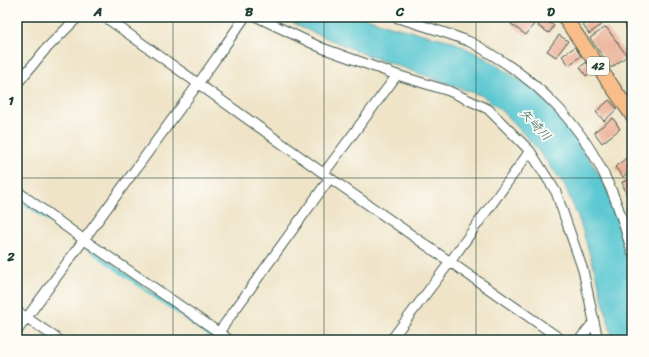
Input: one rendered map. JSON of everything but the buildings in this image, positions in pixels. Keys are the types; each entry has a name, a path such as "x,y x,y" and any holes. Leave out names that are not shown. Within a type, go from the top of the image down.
{"main road":[{"name":"42","path":"564,17 632,115"}],"street":[{"path":"17,84 45,50 78,17"},
{"path":"105,17 562,340"},
{"path":"17,331 198,84 244,17"},
{"path":"257,17 322,48 396,75 449,91 488,108 530,151 556,192 583,270 598,340"},
{"path":"395,17 471,43 501,60 523,75 551,100 573,125 592,152 608,182 632,252"},
{"path":"628,17 632,28"},
{"path":"219,332 396,75"},
{"path":"390,340 450,262 530,151"},
{"path":"17,191 83,239 230,340"},
{"path":"17,311 59,340"},
{"path":"579,340 594,322"}],"water":[{"name":"矢崎川","path":"284,17 364,17 390,26 452,41 487,59 536,91 573,133 602,179 617,213 632,273 632,340 613,340 598,281 579,219 564,184 533,144 504,113 483,96 367,55 302,28"}],"waterway":[{"path":"17,197 69,234"},
{"path":"82,244 216,340"}]}
